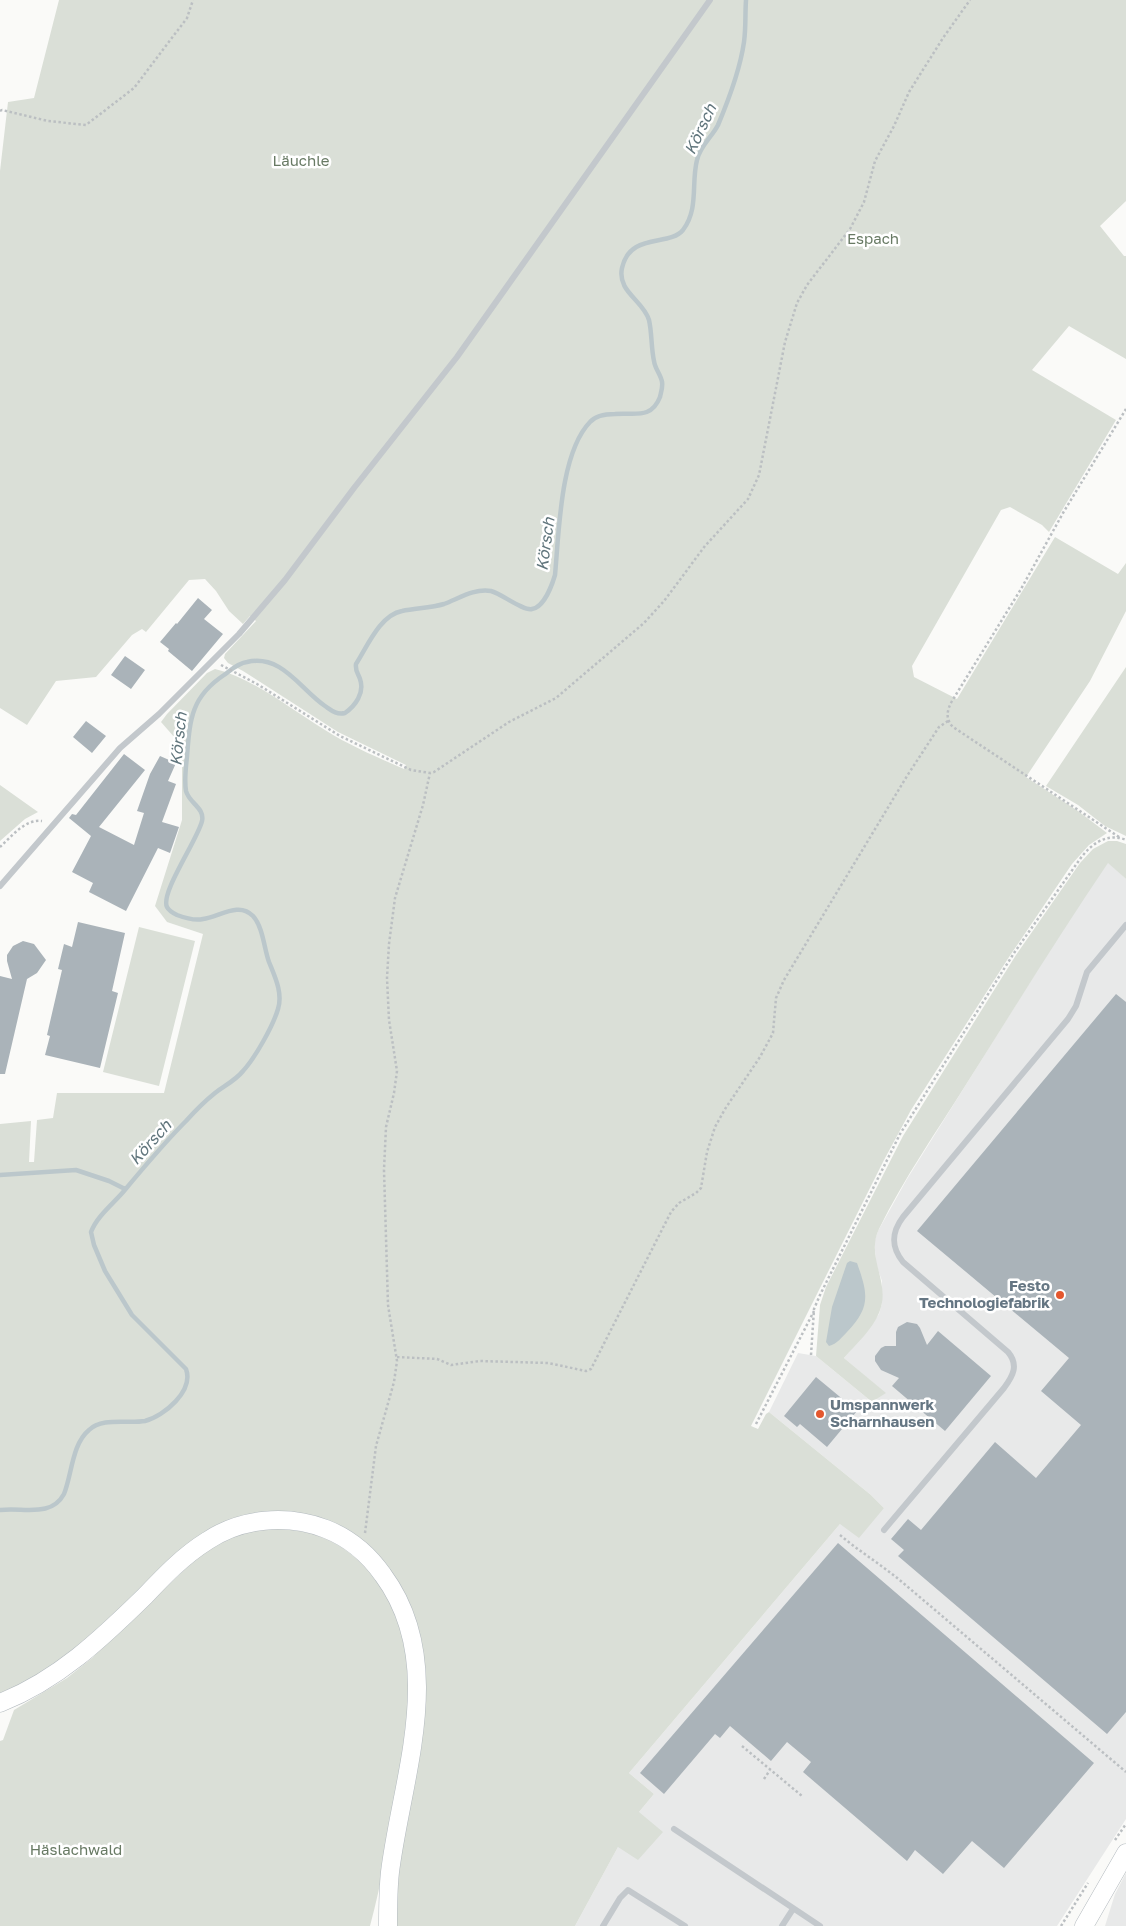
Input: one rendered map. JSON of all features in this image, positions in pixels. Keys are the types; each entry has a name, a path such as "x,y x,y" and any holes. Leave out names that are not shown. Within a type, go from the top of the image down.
{"main road":[{"path":"1,1705 44,1682 77,1659 184,1557 221,1532 237,1526 262,1521 296,1522 326,1529 358,1548 381,1572 400,1603 412,1641 417,1675 414,1739 390,1873 388,1926"},
{"path":"1084,1926 1126,1853"}],"lane":[{"path":"0,886 120,748 159,714 239,634 285,580 354,488 457,357 710,0"},
{"path":"884,1530 1004,1388 1013,1373 1014,1366 1014,1360 1008,1352 903,1262 894,1247 895,1230 902,1218 1068,1019 1074,1010 1087,972 1126,925"},
{"path":"674,1829 820,1926"},
{"path":"603,1926 620,1898 628,1890 685,1926"},
{"path":"782,1926 793,1909"}],"path":[{"path":"0,110 48,121 86,125 134,88 187,18 193,0"},
{"path":"225,667 240,674 340,736 418,772 430,773 445,766 515,719 556,698 651,616 705,546 748,499 759,475 786,342 799,299 850,229 864,202 875,160 894,126 909,92 938,45 970,0"},
{"path":"1126,409 1063,513 1021,589 952,701 947,714 948,721 953,727 1120,838 1126,840"},
{"path":"397,1357 437,1359 451,1365 480,1361 518,1362 548,1363 586,1371 592,1369 671,1212 679,1203 701,1188 706,1152 713,1132 725,1109 767,1045 774,1030 775,1008 779,990 907,776 939,727 948,721"},
{"path":"358,1548 365,1536 376,1446 396,1373 397,1357 388,1305 385,1228 385,1135 396,1086 397,1071 389,1020 388,962 395,898 423,805 430,773"},
{"path":"0,847 30,822 38,821 53,824"},
{"path":"756,1424 900,1134 1014,953 1085,853 1103,839 1120,838"},
{"path":"811,1355 814,1309"},
{"path":"840,1535 858,1550 873,1558 902,1582 1126,1772"},
{"path":"742,1746 802,1796"},
{"path":"764,1779 770,1770"}],"shaded area":[{"path":"1108,862 1126,879 1126,1819 1057,1926 575,1926 618,1847 639,1812 654,1794 629,1773 840,1524 884,1508 871,1495 769,1412 798,1353 816,1356 872,1402 885,1393 844,1358 879,1314 882,1303 882,1281 876,1264 875,1250 875,1240 878,1231 907,1179 1072,915"},
{"path":"850,1261 857,1263 861,1274 865,1292 864,1307 855,1323 847,1332 837,1342 829,1346 826,1342 832,1307 847,1263"},
{"path":"1126,1873 1126,1926 1105,1926 1115,1894"}],"green space":[{"path":"59,0 1126,0 1126,201 1100,226 1124,256 1126,256 1126,359 1069,326 1032,370 1116,420 1049,532 1042,525 1010,507 1001,510 912,666 914,677 957,699 1055,537 1118,574 1126,563 1126,611 1090,681 1026,777 1078,811 1107,833 1089,845 1072,864 1009,957 911,1110 884,1160 751,1426 758,1429 769,1412 871,1495 884,1508 859,1538 840,1524 629,1773 654,1794 639,1812 663,1832 638,1860 618,1847 575,1926 395,1926 395,1884 418,1754 406,1598 392,1573 358,1537 234,1519 200,1535 81,1645 38,1676 0,1694 0,1124 31,1121 29,1162 34,1162 37,1120 53,1118 57,1093 164,1093 203,934 167,922 155,906 182,820 182,746 161,722 207,673 215,669 258,687 334,736 404,769 406,765 338,732 228,663 224,658 225,654 256,621 250,616 243,624 229,611 216,591 205,579 189,580 146,632 142,629 132,635 96,677 56,681 27,725 0,708 0,171 8,102 34,98"},
{"path":"1126,667 1126,836 1105,826 1078,805 1046,786"},
{"path":"0,785 38,812 25,819 0,841"},
{"path":"1108,841 1126,844 1126,879 1108,863 921,1155 879,1229 875,1250 883,1291 882,1302 879,1313 872,1325 844,1358 886,1393 872,1402 816,1356 820,1305 826,1287 903,1136 1016,955 1080,863 1093,849"},
{"path":"139,927 195,941 159,1086 103,1072"},
{"name":"Häslachwald","path":"277,1528 316,1535 349,1552 382,1588 397,1616 405,1641 409,1683 408,1724 385,1860 370,1926 0,1926 0,1741 3,1740 14,1710 67,1678 92,1658 199,1556 224,1541 241,1534"}],"building":[{"path":"198,598 212,610 204,619 223,634 192,671 160,642"},
{"path":"125,656 145,670 131,689 111,675"},
{"path":"86,721 106,736 92,753 73,737"},
{"path":"124,754 145,770 99,827 134,845 144,813 137,811 150,774 160,756 176,763 168,781 176,784 162,822 179,827 170,853 158,848 126,911 89,892 93,883 72,872 91,836 69,818 72,814 76,815"},
{"path":"78,922 125,933 112,991 118,993 100,1068 45,1055 50,1036 47,1035 62,970 58,969 64,944 72,947"},
{"path":"23,941 34,944 46,960 37,973 27,979 5,1074 0,1074 0,976 12,979 7,955 13,946"},
{"name":"Festo Technologiefabrik","path":"1116,994 1126,1002 1126,1712 1107,1734 898,1556 904,1550 891,1539 908,1519 921,1530 995,1442 1036,1478 1081,1425 1041,1391 1069,1358 917,1231"},
{"path":"907,1322 917,1324 927,1345 938,1331 991,1376 945,1431 892,1386 899,1378 881,1370 875,1361 875,1356 881,1348 896,1346 898,1327"},
{"name":"Umspannwerk Scharnhausen","path":"816,1377 857,1411 827,1447 800,1424 797,1427 784,1416"},
{"path":"838,1543 1094,1763 1004,1868 972,1841 943,1874 915,1850 907,1861 803,1772 811,1762 787,1742 771,1761 730,1726 720,1738 715,1734 664,1794 640,1773"}],"waterway":[{"name":"Körsch","path":"0,1510 36,1510 52,1506 64,1494 79,1443 89,1430 94,1426 108,1422 138,1422 153,1418 161,1414 182,1394 186,1386 186,1369 132,1315 105,1271 94,1245 91,1232 101,1215 170,1138 204,1103 237,1077 248,1065 268,1033 278,1009 280,997 278,985 267,956 261,932 253,916 242,910 235,910 200,920 177,915 167,907 166,900 169,890 202,821 199,809 186,791 185,782 189,731 194,710 213,683 235,667 244,663 259,661 270,663 280,668 325,706 336,713 345,713 352,707 360,694 361,684 356,664 381,625 394,614 444,604 466,594 485,590 501,595 528,609 536,607 544,600 555,575 563,494 572,453 580,436 590,422 601,415 647,412 652,409 660,397 662,382 652,351 649,320 642,307 623,283 621,276 622,268 626,257 633,249 650,242 677,235 688,222 693,205 695,169 699,155 718,125 740,63 745,37 746,0"},
{"path":"0,1175 76,1170 109,1181 125,1189"}],"place":[{"name":"Festo Technologiefabrik","path":"1060,1295"},
{"name":"Umspannwerk Scharnhausen","path":"820,1414"}],"park label":[{"name":"Läuchle","path":"301,161"},
{"name":"Espach","path":"873,239"}]}
